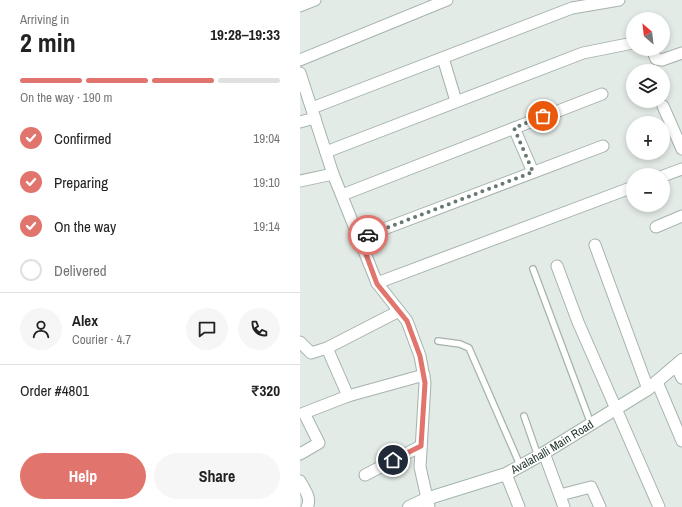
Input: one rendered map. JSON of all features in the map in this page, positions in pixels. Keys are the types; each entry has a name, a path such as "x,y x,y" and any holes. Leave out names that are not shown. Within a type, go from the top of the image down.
{"main road":[{"name":"Avalahalli Main Road","path":"409,507 428,503 506,474 520,465 541,455 653,386 679,363"}],"street":[{"path":"300,6 315,0"},
{"path":"300,60 447,0"},
{"path":"300,122 314,113 443,58 572,8 619,0"},
{"path":"326,152 583,53 626,44"},
{"path":"655,56 656,59 662,60 682,53"},
{"path":"443,58 456,101"},
{"path":"300,73 333,174 360,238 377,284 407,321 420,356 425,383 420,467 428,503"},
{"path":"342,195 602,94"},
{"path":"665,108 682,148"},
{"path":"514,128 533,172"},
{"path":"360,238 603,146"},
{"path":"670,173 682,168"},
{"path":"300,181 333,174"},
{"path":"377,284 626,190"},
{"path":"656,227 682,216"},
{"path":"595,245 653,386 682,441"},
{"path":"557,266 578,322 659,507"},
{"path":"300,342 311,353 327,348 399,311"},
{"path":"327,348 348,396"},
{"path":"679,363 682,378"},
{"path":"300,454 319,443 304,413 348,396 424,375"},
{"path":"365,475 421,446"},
{"path":"541,455 564,507"},
{"path":"506,474 519,507"},
{"path":"300,481 308,497 309,503 307,507"},
{"path":"560,495 591,487 600,507"}],"lane":[{"path":"533,270 591,424"},
{"path":"438,341 460,344 469,348 520,465"},
{"path":"524,416 541,455"}],"way so far":[{"path":"368,235 533,172 514,128 543,116"}],"route":[{"path":"368,235 360,238 377,284 407,321 420,356 425,383 421,446 393,460"}]}
